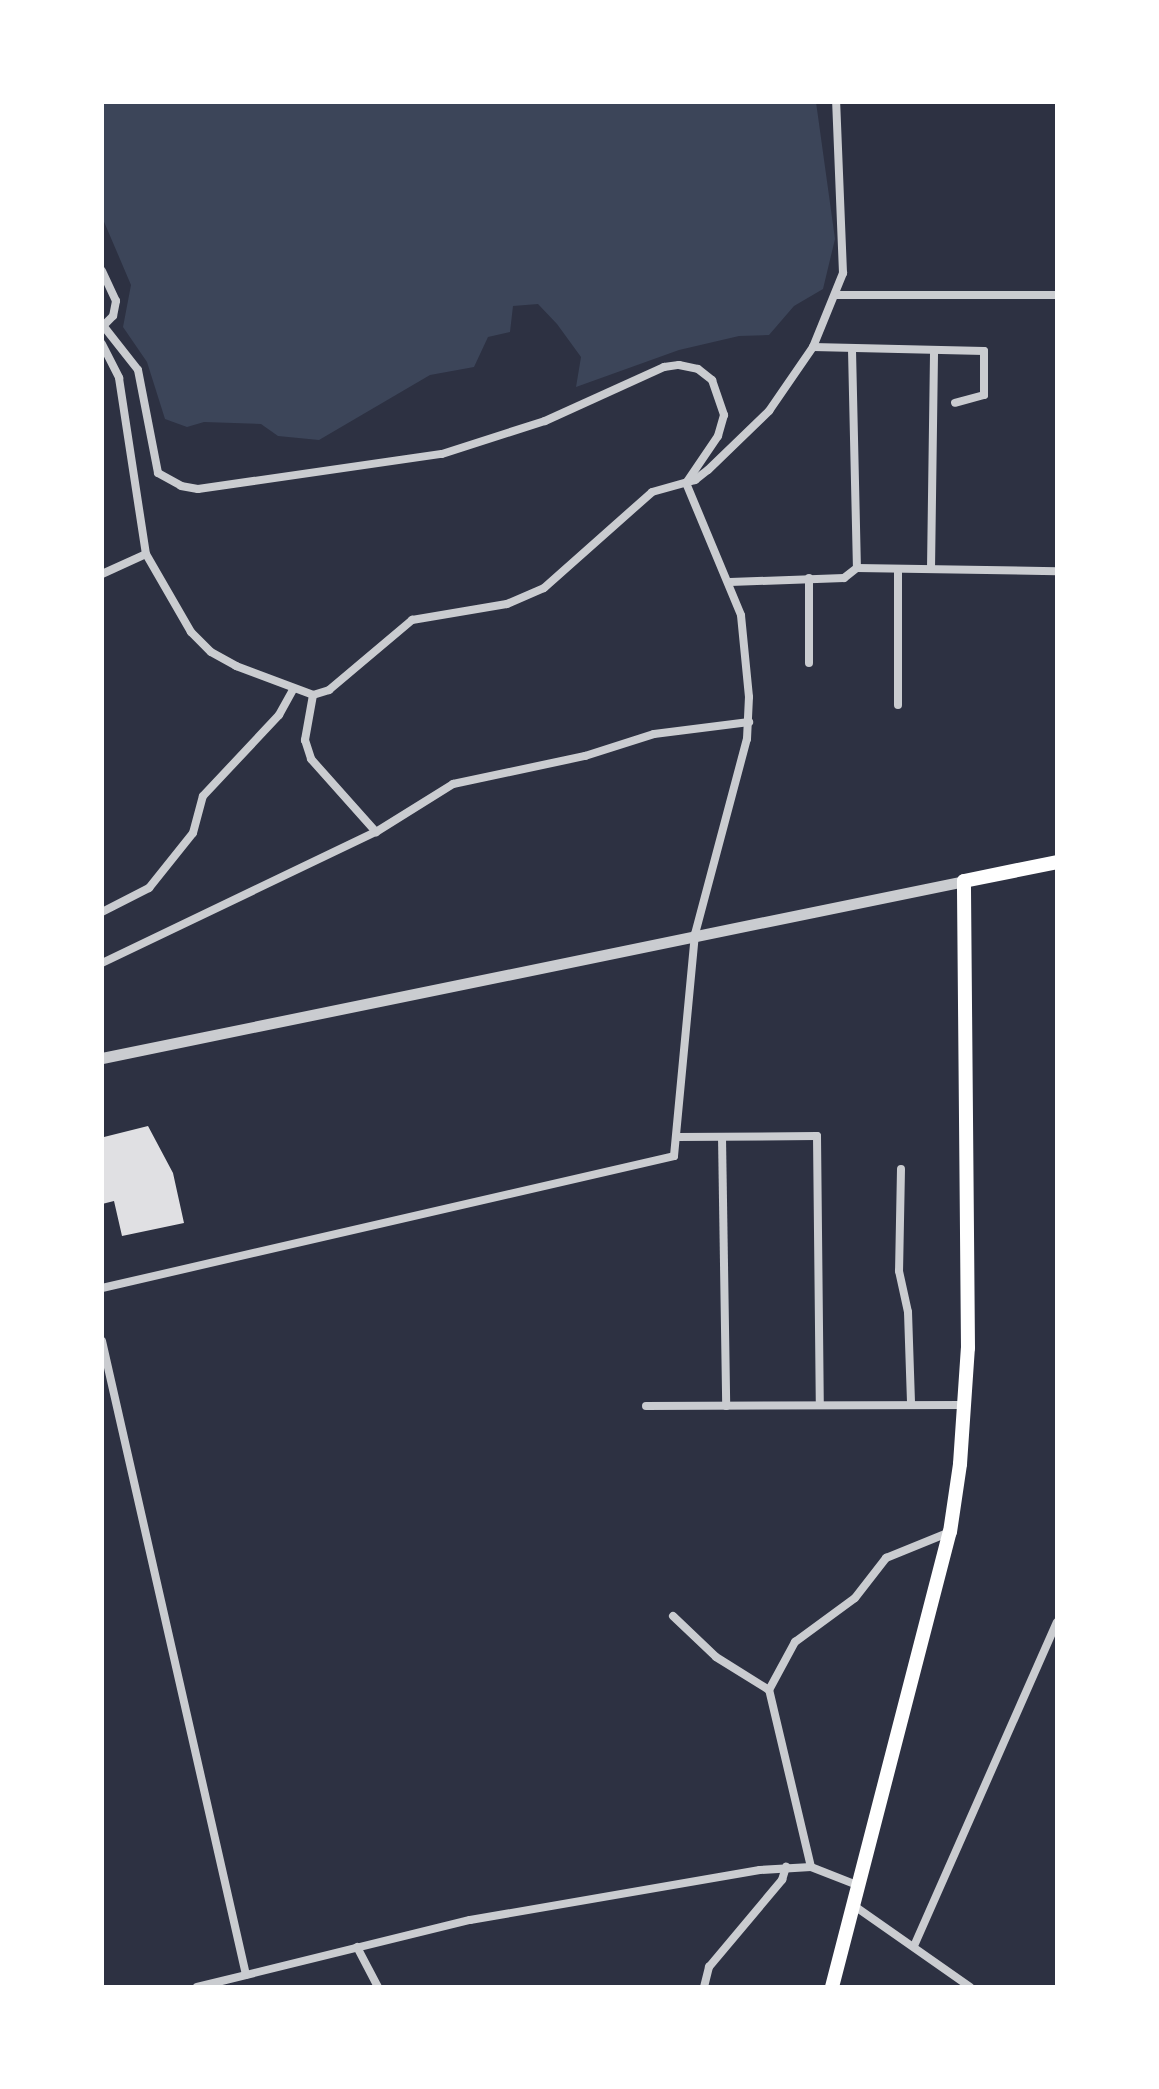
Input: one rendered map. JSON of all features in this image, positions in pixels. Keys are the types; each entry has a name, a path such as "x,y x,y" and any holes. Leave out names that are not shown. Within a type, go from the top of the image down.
{"main road":[{"path":"832,1987 950,1532 967,1405 964,881 1057,862"}],"street":[{"path":"102,344 119,378 146,554 191,632 211,652 293,690 313,695 329,690 412,620 527,598 652,492 686,483 708,470 769,411 813,347 836,295 845,252 836,102"},
{"path":"102,271 116,301 103,328 138,370 158,473 181,486 198,489 442,454 545,421 664,367 679,365 698,369 712,380 724,415 718,436 686,483"},
{"path":"836,295 1057,295"},
{"path":"813,347 984,351 984,395 955,403"},
{"path":"852,350 857,568"},
{"path":"931,569 934,351"},
{"path":"102,1288 674,1156 695,934 749,722 745,632 730,582 686,483"},
{"path":"102,574 146,554"},
{"path":"730,582 844,578 857,568 1057,571"},
{"path":"898,569 898,705"},
{"path":"809,578 809,663"},
{"path":"102,912 149,888 193,833 203,796 279,715 293,690"},
{"path":"313,695 305,740 311,759 376,832"},
{"path":"102,963 376,832 453,784 585,756 654,734 749,722"},
{"path":"102,1058 964,881"},
{"path":"677,1137 817,1136 820,1404"},
{"path":"722,1137 726,1406"},
{"path":"901,1169 899,1271 908,1312 911,1403"},
{"path":"102,1341 246,1975"},
{"path":"646,1406 967,1405"},
{"path":"811,1867 769,1690 795,1642 855,1598 886,1558 950,1532"},
{"path":"673,1616 716,1657 769,1690"},
{"path":"914,1946 1057,1622"},
{"path":"197,1987 470,1920 786,1867 811,1867 857,1885"},
{"path":"704,1987 709,1967 782,1880 786,1867"},
{"path":"852,1905 970,1987"},
{"path":"357,1947 378,1987"}],"shaded area":[{"path":"102,102 816,102 835,239 823,289 794,306 769,335 739,336 679,350 576,387 581,357 557,324 538,304 513,306 510,332 488,337 474,367 430,375 319,440 278,436 261,424 204,422 187,427 165,419 147,362 123,327 131,285 102,217"}],"building":[{"path":"148,1126 173,1173 184,1223 122,1236 114,1201 102,1204 104,1137"}]}
